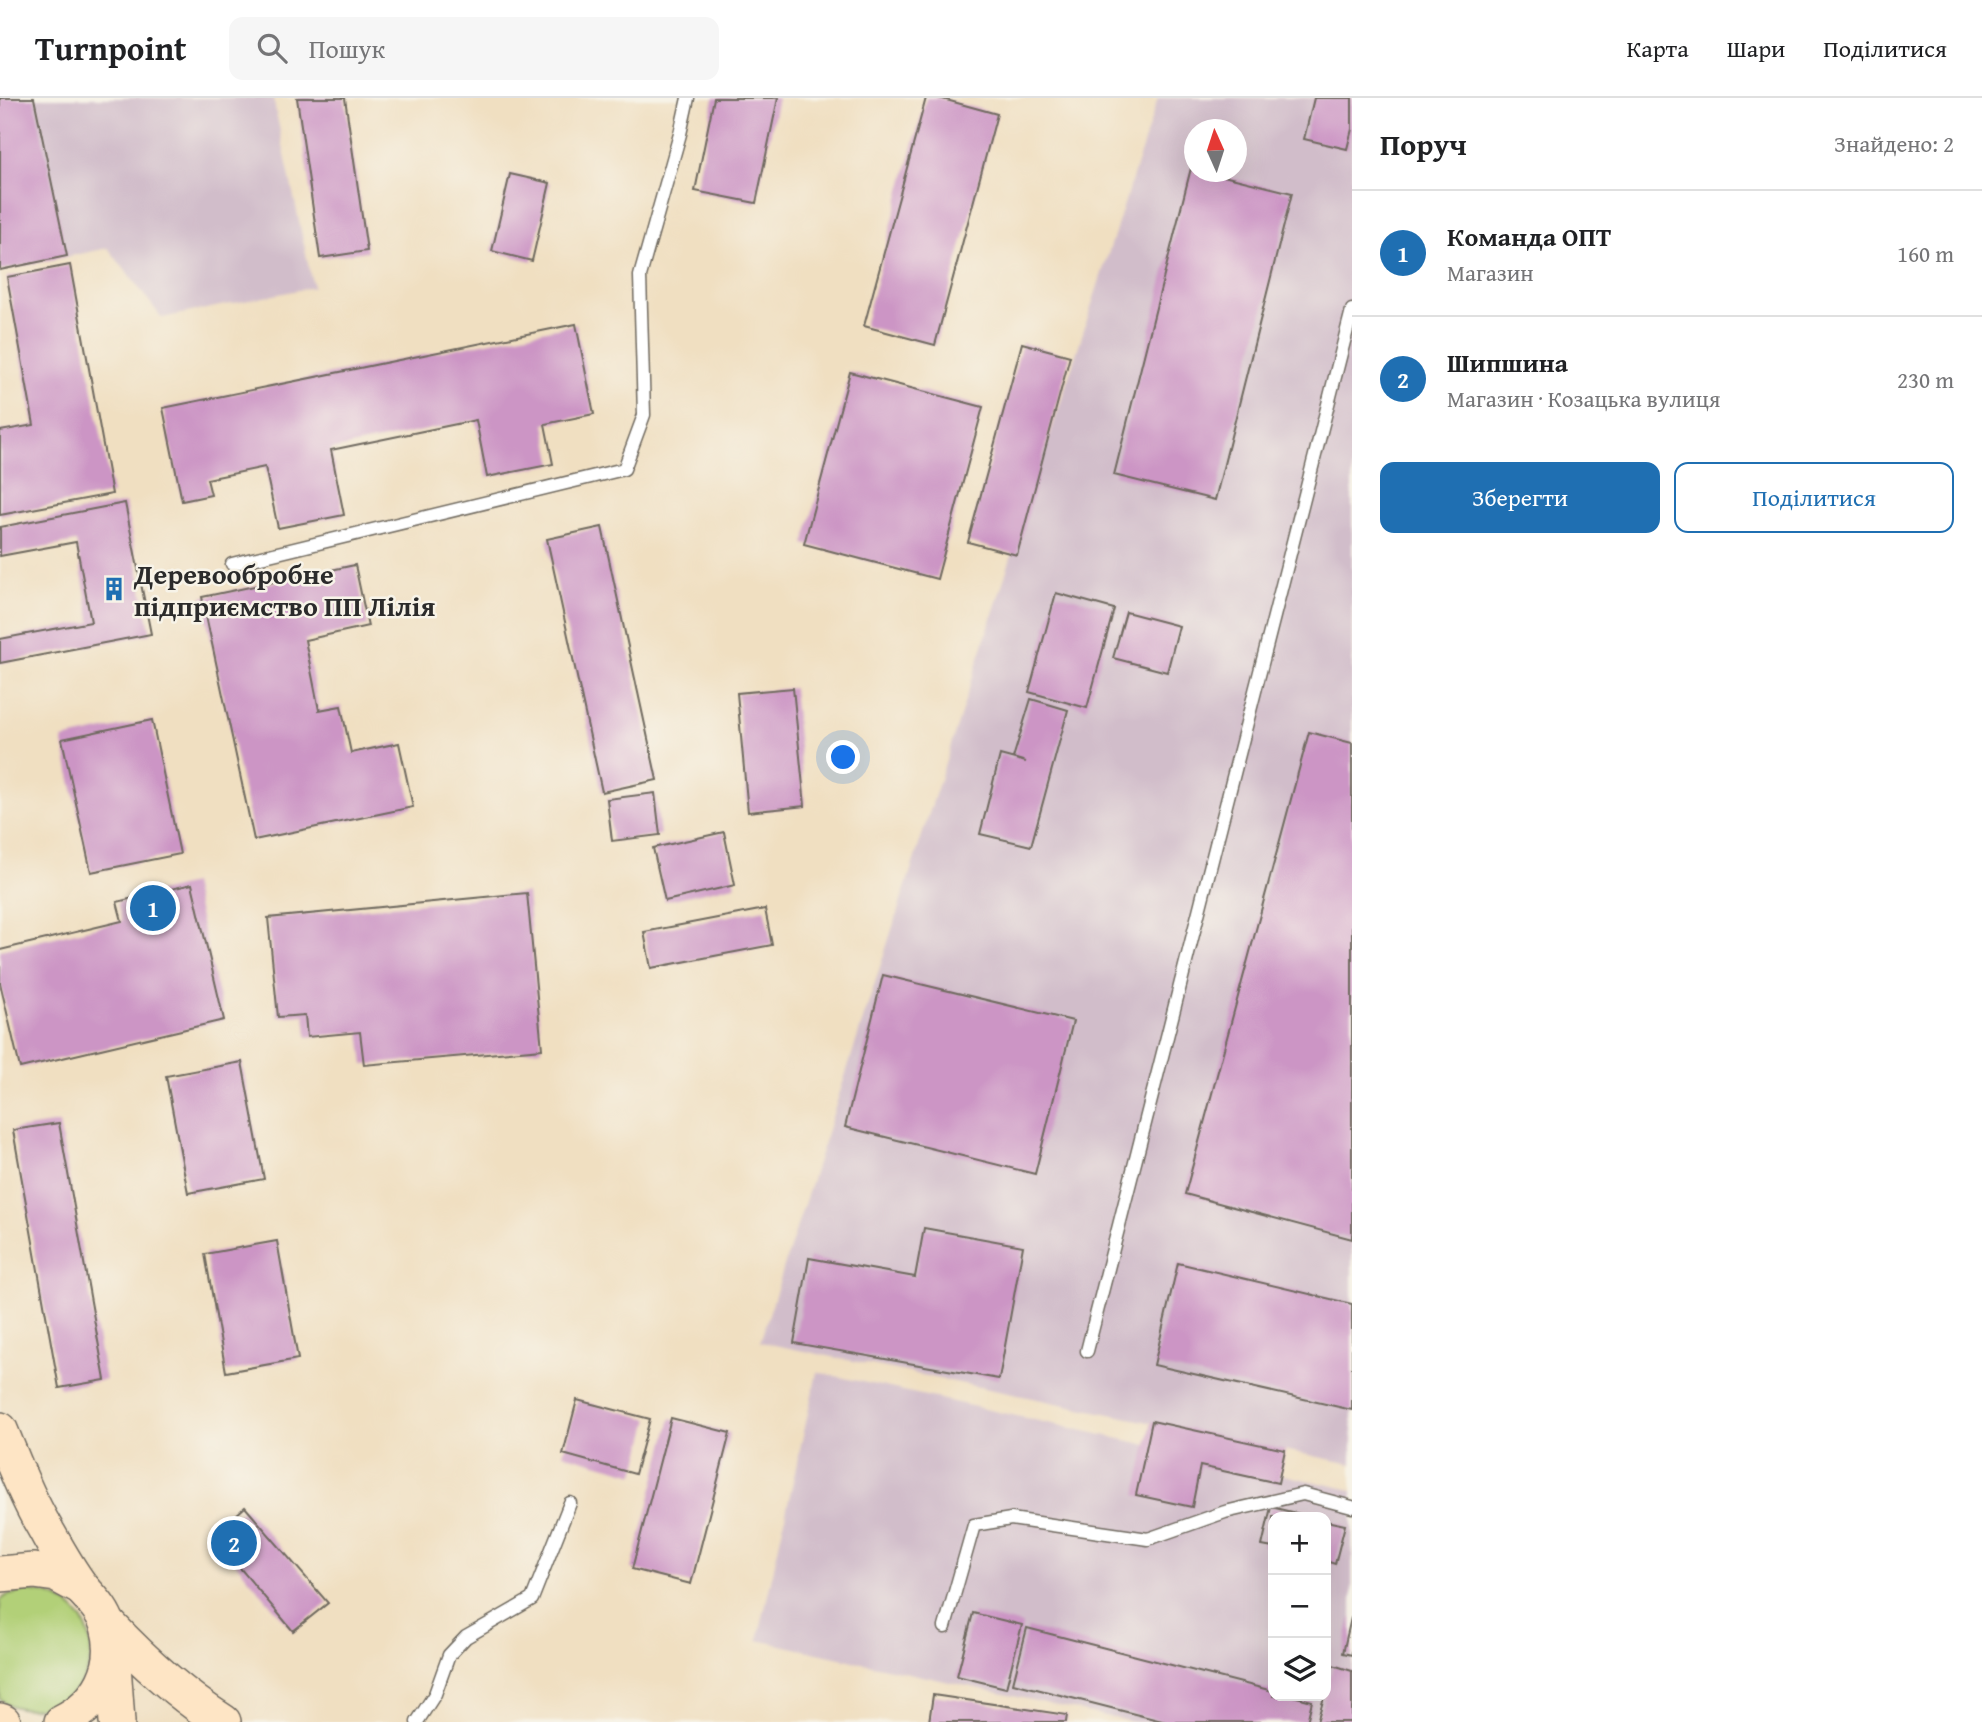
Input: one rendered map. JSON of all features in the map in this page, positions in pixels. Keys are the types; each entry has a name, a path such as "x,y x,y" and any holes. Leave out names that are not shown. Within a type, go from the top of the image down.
{"main road":[{"path":"0,1430 39,1518 82,1588"},
{"path":"4,1575 34,1571 57,1574 82,1588 96,1601 110,1638 117,1722"},
{"path":"62,1722 78,1714 96,1698 107,1676 110,1638"},
{"path":"110,1638 222,1722"}],"lane":[{"path":"232,564 624,469 645,415 640,275 688,98"},
{"path":"1087,1351 1352,310"},
{"path":"945,1627 974,1525 1011,1519 1148,1539 1225,1512 1303,1494 1352,1507"},
{"path":"418,1722 435,1694 449,1655 466,1637 532,1599 570,1503"}],"shaded area":[{"path":"0,98 273,98 313,287 162,318 108,248 0,271"},
{"path":"1158,98 1352,98 1352,1464 760,1342"},
{"path":"817,1372 1352,1490 1352,1722 1132,1722 758,1640"}],"green space":[{"path":"24,1591 53,1596 73,1609 86,1627 91,1648 88,1668 78,1687 61,1701 31,1709 12,1706 0,1699 0,1601 6,1596"}],"building":[{"path":"0,98 34,98 67,256 0,270"},
{"path":"297,98 345,98 367,251 320,258"},
{"path":"714,98 778,98 756,203 695,191"},
{"path":"926,98 939,98 997,114 935,345 864,326"},
{"path":"1314,98 1352,98 1352,129 1347,149 1304,139"},
{"path":"510,174 550,183 532,261 492,251"},
{"path":"1187,182 1247,182 1292,193 1215,500 1114,475"},
{"path":"70,265 112,494 0,515 0,431 34,425 7,277"},
{"path":"576,324 594,414 545,424 553,464 487,477 476,420 331,450 344,515 278,528 265,467 207,479 211,495 182,501 163,408"},
{"path":"1022,343 1070,356 1017,555 968,542"},
{"path":"850,372 983,407 937,579 804,544"},
{"name":"Деревообробне підприємство ПП Лілія","path":"125,503 151,634 0,663 0,639 91,622 76,542 0,556 0,527"},
{"path":"602,527 657,780 602,792 547,539"},
{"path":"355,565 368,626 305,640 319,710 341,706 351,753 399,743 413,807 254,840 202,597"},
{"path":"1056,593 1114,609 1087,708 1029,692"},
{"path":"1126,612 1179,626 1167,672 1113,658"},
{"path":"793,688 805,806 748,812 737,693"},
{"path":"1031,699 1068,710 1031,846 980,834 1000,755 1026,762 1013,758"},
{"path":"152,720 180,854 91,872 62,739"},
{"path":"1309,732 1352,743 1352,1239 1185,1194"},
{"path":"655,793 660,835 612,841 607,799"},
{"path":"724,832 735,885 665,901 653,848"},
{"path":"192,884 224,1020 20,1068 0,983 0,950 122,921 117,902"},
{"path":"527,893 542,1049 364,1065 360,1032 307,1037 305,1015 278,1017 268,918"},
{"path":"765,909 772,945 651,968 644,932"},
{"path":"883,975 1073,1021 1035,1174 845,1127"},
{"path":"242,1062 264,1179 188,1193 166,1076"},
{"path":"59,1123 105,1380 59,1388 13,1130"},
{"path":"924,1228 1023,1246 999,1379 794,1343 809,1258 915,1277"},
{"path":"277,1241 298,1359 226,1372 205,1254"},
{"path":"1178,1263 1352,1304 1352,1410 1154,1365"},
{"path":"577,1400 650,1419 635,1474 563,1454"},
{"path":"671,1418 730,1433 691,1584 632,1569"},
{"path":"1152,1421 1285,1450 1278,1483 1200,1466 1192,1507 1136,1495"},
{"path":"245,1507 328,1603 293,1631 213,1536"},
{"path":"1271,1507 1292,1512 1270,1512"},
{"path":"1268,1520 1268,1547 1262,1546"},
{"path":"1331,1522 1345,1525 1335,1564 1331,1563"},
{"path":"973,1613 1022,1625 1006,1688 957,1676"},
{"path":"1352,1618 1352,1655 1343,1653"},
{"path":"1027,1628 1268,1690 1268,1701 1312,1701 1307,1722 1166,1722 1013,1683"},
{"path":"1333,1665 1352,1671 1352,1722 1317,1722 1323,1701 1331,1701"},
{"path":"933,1695 1067,1715 1066,1722 929,1722"}],"place":[{"name":"Деревообробне підприємство ПП Лілія","path":"114,589"},
{"name":"Команда ОПТ","path":"153,908"},
{"name":"Шипшина","path":"234,1543"}]}
